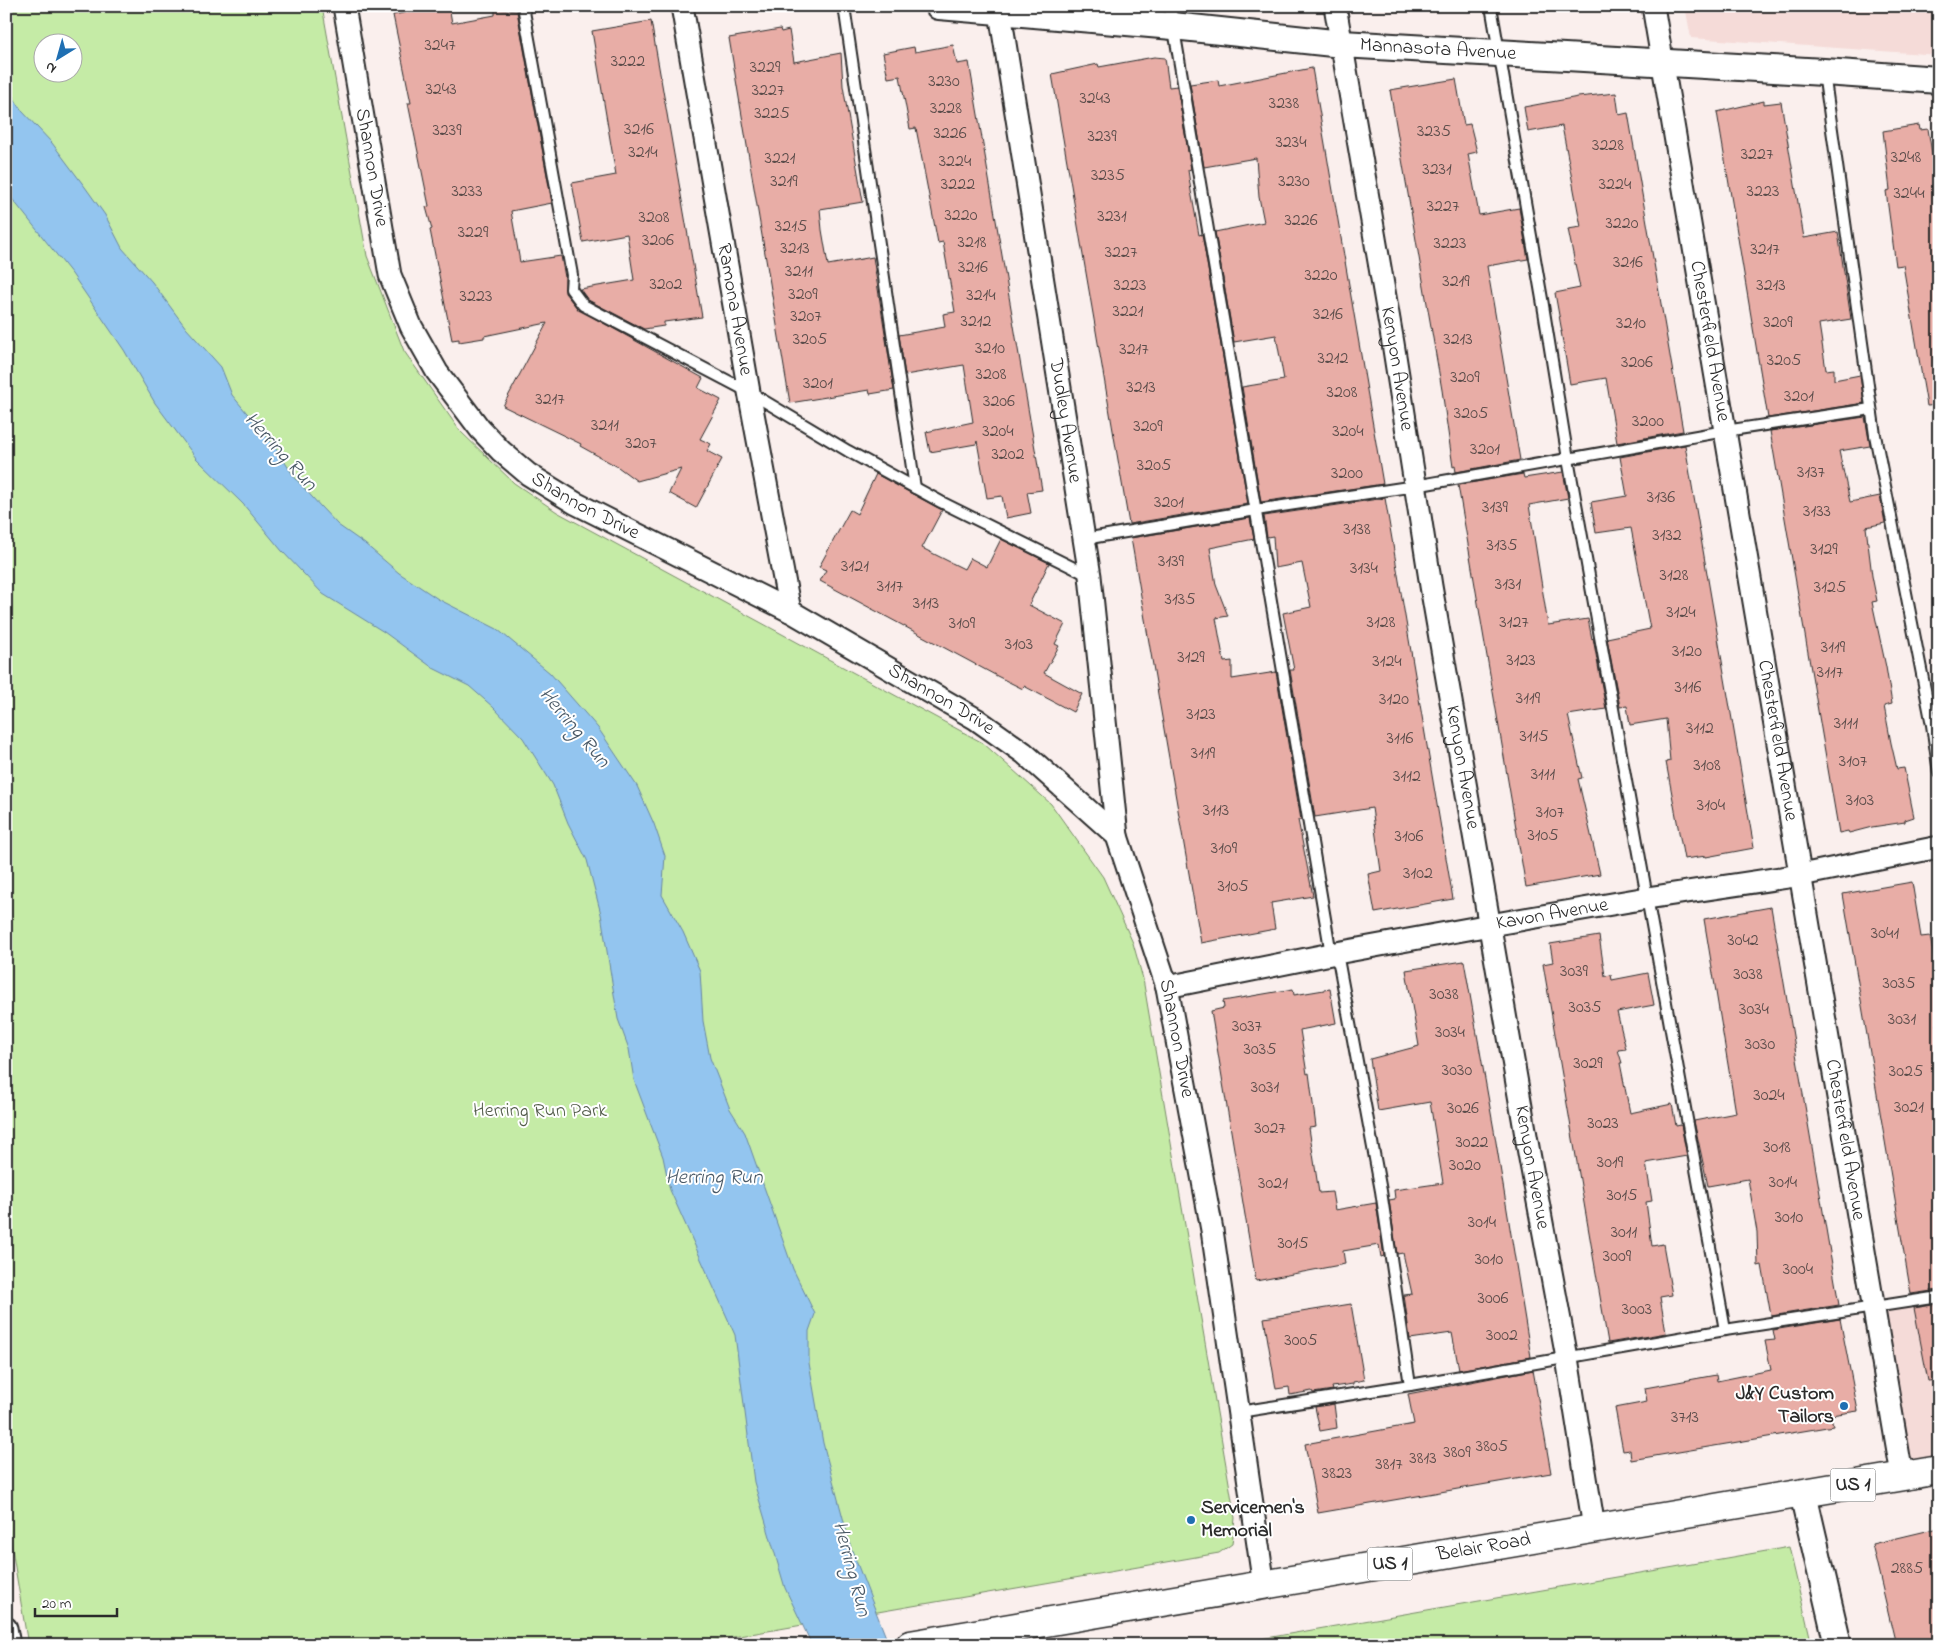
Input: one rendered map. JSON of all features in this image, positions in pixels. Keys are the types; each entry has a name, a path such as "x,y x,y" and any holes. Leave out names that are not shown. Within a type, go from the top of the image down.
{"main road":[{"name":"Belair Road","path":"910,1645 1939,1470"}],"street":[{"name":"Shannon Drive","path":"344,6 390,275 411,326 437,372 480,429 501,451 528,474 575,503 790,611 976,719 1024,753 1117,836 1167,987 1212,1230 1264,1586"},
{"name":"Ramona Avenue","path":"682,6 749,392 790,611"},
{"name":"Mannasota Avenue","path":"940,6 1172,16 1342,44 1939,80"},
{"name":"Kenyon Avenue","path":"1335,6 1529,1153 1567,1358 1594,1528"},
{"name":"Chesterfield Avenue","path":"1653,6 1902,1475"},
{"name":"Dudley Avenue","path":"1000,9 1090,576 1117,836"},
{"name":"Kavon Avenue","path":"1167,987 1490,925 1647,898 1801,875 1939,847"},
{"path":"1803,1494 1838,1645"},
{"path":"6,1628 9,1645"}],"lane":[{"path":"523,6 572,275 572,289 584,305 749,392 915,488 1090,576"},
{"path":"844,6 915,488"},
{"path":"1491,6 1568,459 1725,1330"},
{"path":"1172,16 1331,954 1339,964 1381,1191 1410,1386"},
{"path":"1824,72 1871,409 1932,725 1939,772"},
{"path":"1084,539 1256,510 1416,486 1725,431 1871,409"},
{"path":"1239,1412 1410,1386 1725,1330 1939,1296"}],"shaded area":[{"path":"1685,6 1939,6 1939,55 1691,38"},
{"path":"1939,1296 1939,1464 1902,1471 1878,1306"}],"green space":[{"name":"Herring Run Park","path":"6,6 322,6 367,256 404,351 460,431 514,483 557,512 983,743 1051,804 1103,877 1133,943 1143,979 1235,1518 1232,1544 1219,1553 687,1645 28,1645 6,1513"},
{"path":"1789,1547 1812,1645 1226,1645 1778,1549"}],"water":[{"name":"Herring Run","path":"6,85 22,111 52,143 105,215 122,248 152,282 186,328 221,367 232,395 275,447 295,478 321,507 338,525 365,544 399,573 438,599 497,629 550,673 598,728 637,786 654,824 665,856 662,895 683,932 700,971 703,1021 710,1058 730,1109 745,1133 793,1269 815,1314 809,1331 809,1363 823,1443 851,1548 889,1645 812,1645 785,1588 754,1482 735,1335 670,1190 663,1157 634,1080 629,1049 618,1019 601,914 587,860 568,823 553,785 523,738 493,707 469,686 433,668 384,632 323,594 282,551 243,504 196,458 155,403 124,350 72,274 6,191"}],"building":[{"path":"449,6 452,23 495,15 495,9 517,11 552,203 511,211 520,262 561,256 565,277 565,293 578,309 703,378 698,388 721,400 700,439 711,444 707,451 722,459 696,508 669,493 681,469 637,481 618,467 580,446 581,444 503,406 547,323 484,336 484,338 459,342 459,339 452,340 430,230 432,229 426,207 429,206 408,103 411,103 393,15"},
{"path":"651,21 702,317 664,322 664,326 644,329 588,300 580,289 634,280 627,234 583,242 572,183 616,175 592,31"},
{"path":"780,29 781,32 789,30 794,62 841,53 843,86 863,202 820,209 822,230 828,265 873,257 894,390 870,394 869,390 790,403 729,38"},
{"path":"953,45 957,64 969,62 1042,490 1027,492 1031,513 1006,518 1002,496 987,498 977,441 976,444 930,452 926,432 973,422 964,365 905,375 899,335 945,327 943,314 955,312 943,242 938,243 916,128 910,129 900,76 888,78 883,53 914,47 915,52"},
{"path":"1154,57 1165,58 1169,87 1177,86 1191,169 1188,170 1191,191 1199,235 1202,234 1248,504 1129,524 1052,74 1098,64 1099,67"},
{"path":"1312,68 1383,484 1261,502 1242,387 1284,380 1276,335 1234,342 1215,232 1264,222 1259,197 1256,158 1204,167 1190,84 1218,80 1219,86"},
{"path":"1456,79 1464,125 1470,124 1477,152 1468,154 1479,215 1519,208 1528,259 1487,266 1520,460 1456,472 1455,466 1453,467 1442,390 1390,90"},
{"path":"1616,93 1619,115 1628,113 1683,431 1617,443 1606,378 1570,384 1555,293 1580,288 1568,229 1581,227 1562,126 1528,132 1524,107 1578,97"},
{"path":"1764,101 1764,104 1781,102 1804,238 1838,232 1851,319 1819,324 1826,370 1834,369 1834,380 1860,375 1864,403 1768,418 1717,112"},
{"path":"1919,125 1920,130 1928,129 1939,196 1939,405 1927,406 1903,265 1896,266 1886,191 1890,190 1883,131"},
{"path":"1865,417 1870,446 1839,451 1850,502 1880,496 1885,523 1866,527 1877,601 1872,602 1892,704 1884,706 1891,743 1897,769 1904,768 1914,817 1905,820 1905,822 1849,833 1848,831 1839,833 1770,431"},
{"path":"1685,445 1754,848 1684,859 1666,762 1670,761 1666,719 1630,725 1627,706 1620,707 1607,638 1650,629 1631,528 1596,533 1591,502 1627,496 1620,457"},
{"path":"1563,472 1568,498 1529,505 1548,625 1588,619 1593,638 1606,709 1568,715 1582,778 1578,779 1600,874 1526,887 1458,485 1523,474 1524,478"},
{"path":"876,474 942,510 922,548 964,569 970,558 987,567 1001,539 1049,563 1029,605 1065,624 1055,644 1059,646 1044,673 1082,694 1073,712 1024,686 1023,689 997,676 820,581 826,570 819,567 850,510 857,514"},
{"path":"1385,498 1453,899 1375,913 1368,874 1381,871 1372,808 1315,817 1290,670 1294,670 1283,613 1311,607 1302,563 1275,568 1273,536 1267,537 1264,516"},
{"path":"1250,518 1254,539 1210,548 1216,585 1228,616 1216,618 1224,662 1232,661 1232,679 1276,672 1301,820 1298,820 1313,896 1271,903 1275,929 1201,943 1131,538"},
{"path":"1912,882 1921,937 1930,936 1939,986 1939,1023 1936,1024 1939,1040 1939,1290 1911,1294 1843,894"},
{"path":"1771,907 1839,1305 1771,1316 1762,1265 1758,1266 1757,1232 1748,1179 1708,1186 1694,1121 1736,1113 1704,919"},
{"path":"1599,936 1605,976 1611,975 1612,980 1648,973 1654,1005 1617,1012 1626,1049 1618,1050 1630,1113 1672,1104 1676,1126 1681,1125 1687,1156 1646,1163 1652,1201 1646,1202 1652,1246 1663,1244 1672,1295 1660,1297 1666,1333 1608,1343 1543,964 1553,962 1550,944"},
{"path":"1464,961 1531,1357 1459,1370 1452,1333 1410,1339 1404,1295 1412,1294 1403,1253 1397,1254 1389,1200 1395,1199 1394,1190 1443,1183 1430,1102 1378,1111 1370,1059 1419,1046 1406,970"},
{"path":"1293,989 1294,995 1330,989 1336,1023 1300,1030 1307,1074 1309,1073 1316,1127 1309,1128 1319,1193 1332,1192 1335,1210 1376,1203 1384,1256 1381,1257 1379,1245 1343,1251 1345,1264 1256,1281 1211,1011 1224,1008 1223,1001"},
{"path":"1351,1304 1364,1380 1353,1382 1353,1384 1332,1387 1333,1390 1313,1393 1312,1391 1290,1395 1289,1387 1276,1389 1264,1318"},
{"path":"1939,1304 1939,1380 1928,1381 1914,1308"},
{"path":"1840,1319 1858,1411 1831,1415 1833,1426 1631,1460 1630,1450 1623,1451 1615,1408 1647,1402 1645,1388 1716,1375 1717,1381 1771,1370 1765,1341 1775,1340 1773,1330"},
{"path":"1533,1370 1551,1473 1318,1513 1305,1444 1414,1424 1408,1394"},
{"path":"1334,1404 1337,1428 1320,1431 1315,1407"},
{"path":"1939,1528 1939,1645 1896,1645 1872,1544"}],"place":[{"name":"J&Y Custom Tailors","path":"1844,1406"},
{"name":"Servicemen's Memorial","path":"1191,1520"}]}
